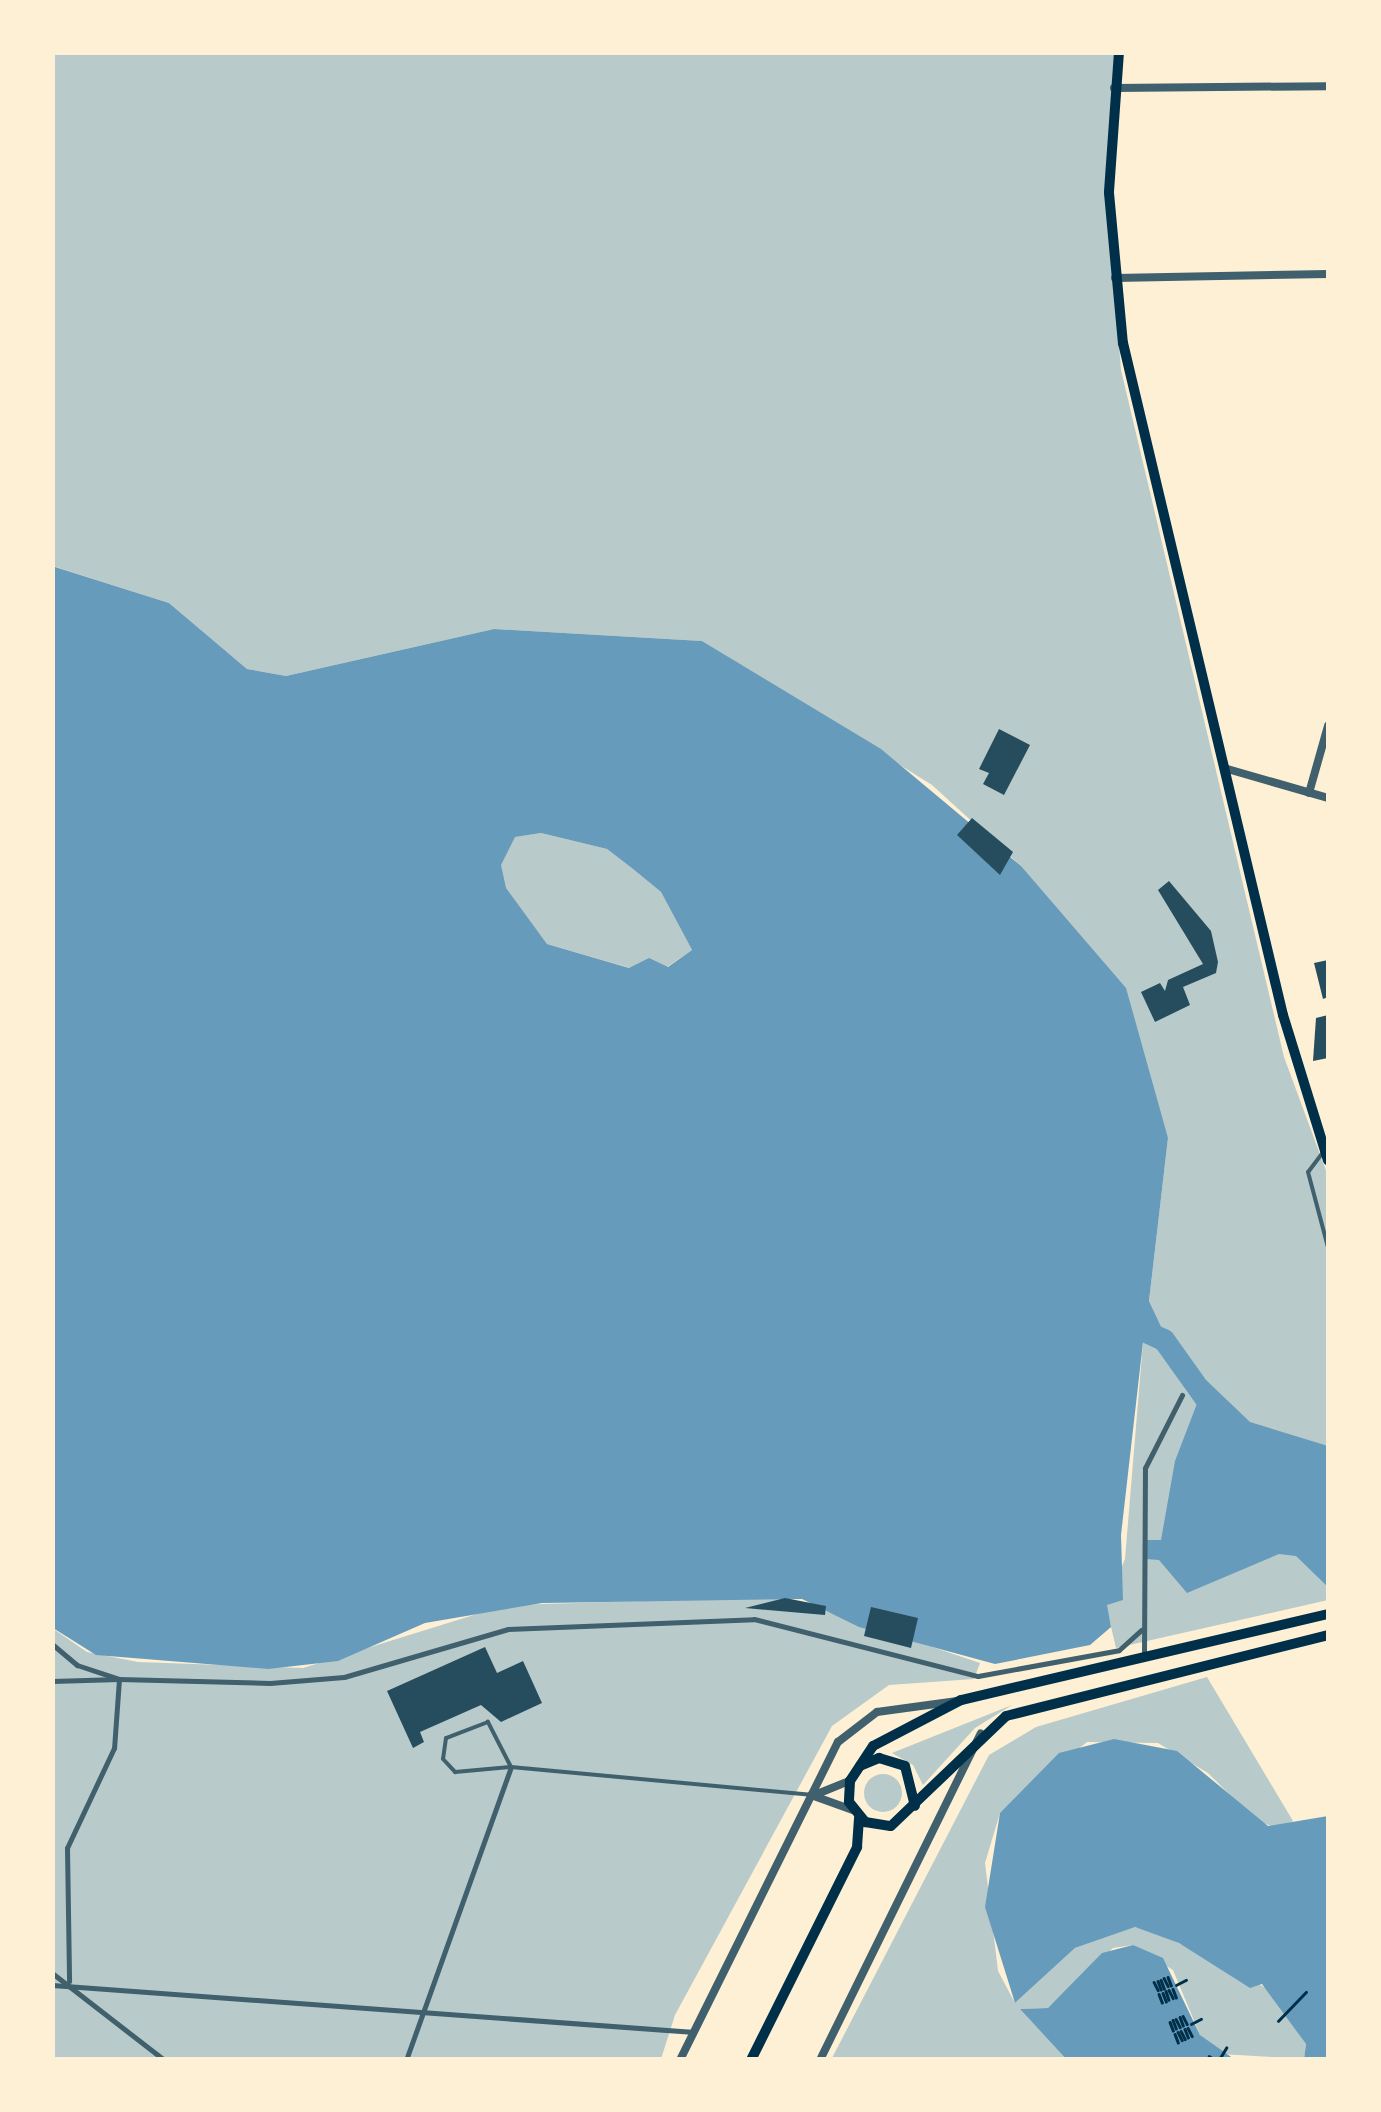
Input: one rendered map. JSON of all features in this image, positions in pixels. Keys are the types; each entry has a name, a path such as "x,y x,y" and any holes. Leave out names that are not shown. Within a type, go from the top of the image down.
{"main road":[{"path":"1118,52 1114,88 1115,278 1224,768 1327,1153"},
{"path":"856,1847 853,1776 884,1737 961,1700 1324,1616"},
{"path":"750,2060 856,1847 880,1827 909,1815 981,1733 1047,1703 1328,1635"},
{"path":"853,1776 879,1758 905,1766 918,1790 909,1815"},
{"path":"856,1814 880,1827"}],"street":[{"path":"1114,88 1328,86"},
{"path":"1115,278 1328,274"},
{"path":"1309,792 1328,726"},
{"path":"1224,768 1328,798"},
{"path":"1144,1656 1140,1540 1148,1455 1182,1396"},
{"path":"52,1681 308,1681 508,1630 754,1618 978,1676 1120,1650 1141,1630"},
{"path":"52,1644 119,1679"},
{"path":"69,1981 66,1848 114,1748 119,1679"},
{"path":"680,2060 838,1742 862,1721 900,1706 961,1700"},
{"path":"820,2060 981,1733"},
{"path":"406,2060 511,1767"},
{"path":"812,1795 853,1776"},
{"path":"812,1795 856,1814"},
{"path":"52,1973 69,1981 164,2060"},
{"path":"52,1985 69,1981 422,2017 694,2032"}],"lane":[{"path":"1327,1153 1308,1172 1328,1247"},
{"path":"511,1767 488,1722 446,1738 443,1759 455,1772 511,1767 812,1795"}],"path":[{"path":"1166,1989 1161,1980 1169,2000"},
{"path":"1166,1989 1186,1980"},
{"path":"1278,2021 1306,1992"},
{"path":"1176,2019 1185,2039 1182,2028"},
{"path":"1182,2028 1202,2019"},
{"path":"1208,2058 1218,2059 1226,2048"}],"shaded area":[{"path":"53,53 1116,53 1106,184 1121,370 1284,1057 1328,1176 1328,1600 1116,1648 1106,1605 1125,1559 1143,1342 1166,1337 1149,1301 1168,1138 1021,866 932,785 702,641 494,629 286,676 247,669 169,603 53,566"},
{"path":"541,833 607,849 633,869 661,892 692,950 667,967 630,968 547,944 505,888 500,865 514,837"},
{"path":"784,1597 980,1663 974,1679 889,1685 832,1726 675,2015 661,2059 53,2060 52,1628 87,1652 138,1662 303,1668 506,1605"},
{"path":"1207,1677 1293,1821 1281,1829 1256,1821 1208,1773 1158,1743 1087,1742 1000,1813 985,1863 998,1971 1015,2003 1075,1948 1134,1927 1158,1932 1268,1989 1306,2044 1304,2059 1221,2054 1200,2035 1173,1970 1133,1945 1113,1948 1048,2008 1020,2009 1066,2059 831,2060 989,1755 1036,1727"},
{"path":"1012,1705 975,1728 923,1785 913,1765 892,1753"},
{"path":"883,1774 896,1780 902,1793 896,1806 883,1812 870,1806 864,1793 870,1780"}],"water":[{"path":"52,566 169,603 247,669 286,676 494,629 702,641 881,749 1021,866 1126,988 1168,1138 1149,1301 1166,1337 1143,1342 1121,1535 1123,1600 1107,1605 1111,1627 1090,1645 995,1664 859,1627 802,1599 542,1603 425,1623 338,1661 268,1669 96,1655 53,1628","holes":["541,833 607,849 661,892 692,950 668,967 649,958 629,968 547,944 506,888 501,865 515,837"]},
{"path":"1206,1380 1250,1422 1328,1446 1328,1587 1296,1556 1279,1554 1187,1593 1159,1560 1146,1559 1146,1540 1161,1540 1175,1461"},
{"path":"1114,1739 1177,1751 1268,1826 1328,1816 1328,2059 1304,2059 1306,2044 1262,1984 1250,1988 1179,1943 1135,1927 1075,1948 1015,2003 985,1907 1000,1813 1059,1753"},
{"path":"1133,1945 1163,1958 1200,2035 1234,2059 1066,2059 1020,2009 1048,2008 1102,1953"}],"building":[{"path":"999,729 1030,745 1004,795 983,784 989,773 979,769"},
{"path":"972,818 1013,852 1000,875 957,835"},
{"path":"1169,881 1211,931 1218,962 1216,973 1183,987 1190,1005 1155,1022 1141,992 1160,983 1165,991 1168,980 1203,964 1158,890"},
{"path":"1328,960 1328,997 1323,999 1314,963"},
{"path":"1328,1015 1328,1058 1313,1061 1316,1018"},
{"path":"785,1598 826,1606 825,1615 745,1608"},
{"path":"871,1607 918,1618 911,1648 864,1636"},
{"path":"485,1647 497,1673 523,1661 542,1703 501,1722 481,1705 420,1732 424,1742 413,1748 387,1691"}],"waterway":[{"path":"1140,1329 1164,1340 1214,1410"}]}
